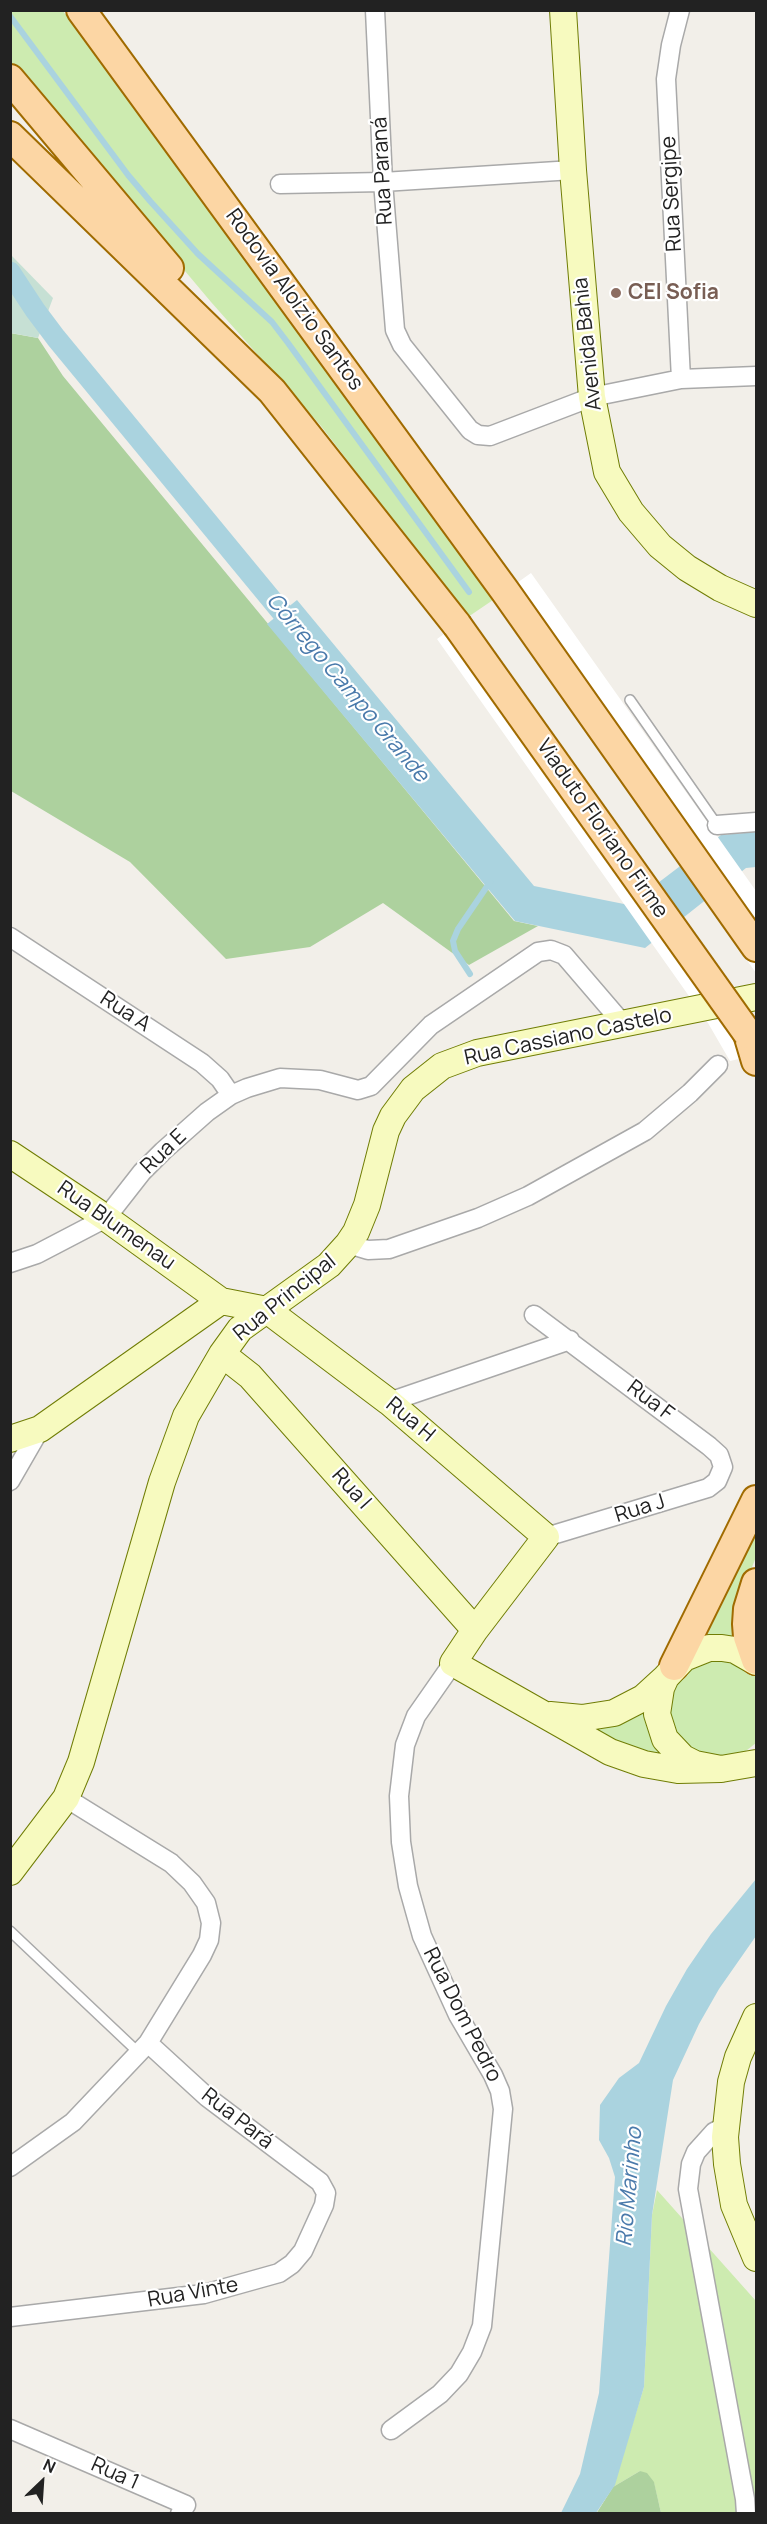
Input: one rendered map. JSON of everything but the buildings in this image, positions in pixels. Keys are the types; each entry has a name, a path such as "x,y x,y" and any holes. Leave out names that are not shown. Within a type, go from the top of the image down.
{"main road":[{"name":"Rodovia Aloízio Santos","path":"81,10 505,591 756,947"},
{"path":"108,10 116,44 127,72"},
{"path":"10,79 272,391"},
{"path":"10,136 272,391"},
{"name":"Viaduto Floriano Firme","path":"272,391 457,625 754,1049"},
{"path":"670,1671 756,1500"},
{"path":"756,1583 748,1609 747,1624 748,1637 756,1661"}],"street":[{"name":"Rua Paraná","path":"375,10 383,182 395,330 409,354 470,430 478,435 490,436 592,398"},
{"name":"Avenida Bahia","path":"563,10 573,170 592,398 607,471 631,512 660,546 687,568 720,588 756,604"},
{"name":"Rua Sergipe","path":"680,10 671,45 666,79 681,379"},
{"path":"280,184 383,182 573,170"},
{"path":"592,398 681,379 756,376"},
{"path":"717,825 756,822"},
{"name":"Rua A","path":"10,937 202,1063 220,1079 231,1095"},
{"name":"Rua E","path":"106,1218 136,1179 163,1151 231,1095 280,1078 320,1080 358,1090 371,1086 431,1025 532,956 545,950 564,955 624,1025"},
{"name":"Rua Cassiano Castelo","path":"348,1244 367,1205 381,1147 393,1116 413,1089 442,1066 477,1053 756,997"},
{"name":"Rua Principal","path":"10,1872 66,1798 81,1762 174,1446 186,1416 222,1354 240,1329 328,1265 348,1244 368,1250 389,1249 478,1218 528,1196 645,1131 673,1109 718,1065"},
{"name":"Rua Blumenau","path":"10,1154 106,1218 221,1301"},
{"path":"10,1263 37,1254 106,1218"},
{"path":"10,1439 40,1429 221,1301 267,1310"},
{"name":"Rua H","path":"267,1310 389,1402 546,1537"},
{"name":"Rua F","path":"534,1315 709,1446 719,1455 723,1467"},
{"path":"389,1402 570,1340"},
{"name":"Rua I","path":"222,1354 249,1376 475,1630"},
{"path":"10,1481 40,1429"},
{"name":"Rua J","path":"546,1537 708,1488 717,1481 723,1467"},
{"name":"Rua Dom Pedro","path":"392,2430 440,2394 459,2374 472,2352 482,2326 503,2109 493,2075 458,2015 422,1936 408,1886 401,1842 399,1796 405,1745 416,1716 475,1630 546,1537"},
{"path":"535,1709 566,1718 598,1717 629,1707 655,1688 684,1658 709,1648 735,1650 756,1661"},
{"path":"453,1663 591,1743 639,1762 678,1770 737,1766 756,1755"},
{"path":"670,1671 660,1688 657,1714 665,1739 678,1754 695,1764 737,1766"},
{"path":"10,2167 73,2122 144,2048 209,1940 211,1923 206,1903 192,1883 171,1863 66,1798"},
{"path":"756,2017 738,2057 731,2082 726,2126 727,2164 731,2191 739,2218 756,2258"},
{"name":"Rua Pará","path":"144,2048 320,2182 326,2193"},
{"path":"726,2126 714,2132 696,2152 688,2176 688,2189 746,2499 746,2514"},
{"name":"Rua Vinte","path":"10,2318 204,2294 279,2273 292,2264 303,2251 324,2205 326,2193"},
{"name":"Rua 1","path":"10,2428 183,2509"}],"lane":[{"path":"630,700 717,825"},
{"name":"Rua Pará","path":"10,1930 144,2048"}],"green space":[{"path":"11,11 63,11 493,600 468,617 321,426 211,302 23,78 11,63"},
{"path":"11,255 53,298 38,338 11,333"},
{"path":"10,333 38,338 63,376 514,921 538,926 469,965 383,903 310,947 226,959 130,862 11,791"},
{"path":"756,1522 756,1557 743,1590 737,1627 733,1637 702,1638"},
{"path":"721,1657 752,1670 756,1675 756,1743 742,1754 731,1758 698,1756 673,1734 666,1702 681,1672"},
{"path":"643,1706 649,1731 659,1751 654,1759 592,1737 596,1722"},
{"path":"657,2190 756,2301 756,2513 661,2513 654,2483 640,2471 613,2487 644,2387 652,2215"},
{"path":"640,2471 647,2473 654,2482 661,2513 596,2514 613,2487"}],"water":[{"path":"297,600 534,886 629,905 721,835 756,832 756,867 746,868 645,948 515,921 267,624"},
{"name":"Rio Marinho","path":"756,1879 756,1936 719,1989 699,2024 673,2080 652,2215 644,2387 615,2485 596,2513 561,2513 580,2474 599,2393 615,2177 609,2158 599,2140 600,2105 619,2078 639,2063 666,2006 687,1969 711,1934"}],"pier":[{"path":"531,573 756,891 756,973 493,600"},
{"path":"468,617 756,1055 730,1061 708,1023 437,639"}],"waterway":[{"path":"10,16 128,175 150,201 198,254 272,322 469,592"},
{"name":"Córrego Campo Grande","path":"10,272 56,338 299,633"},
{"path":"470,974 455,951 453,941 458,929 490,882"}],"place":[{"name":"CEI Sofia","path":"616,293"}]}
